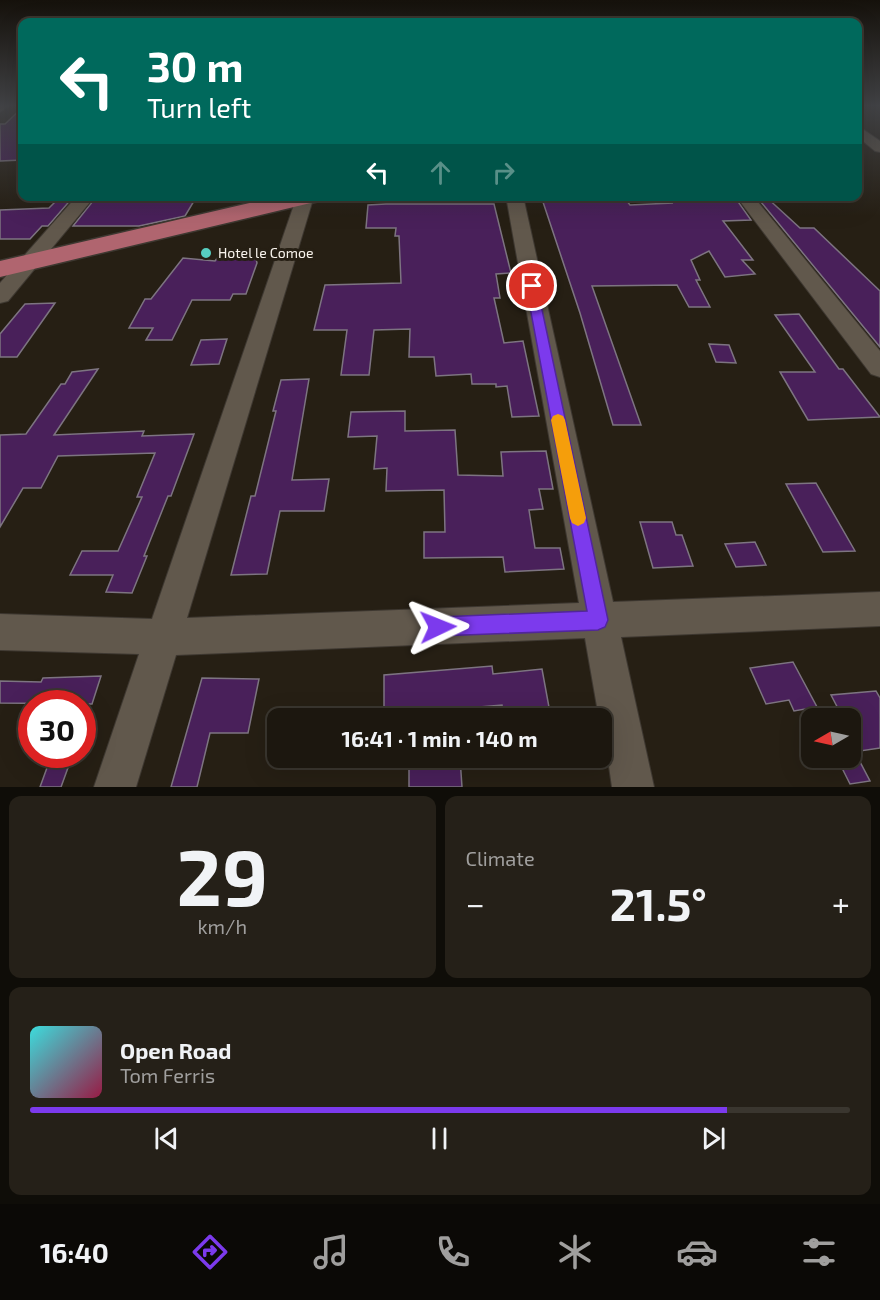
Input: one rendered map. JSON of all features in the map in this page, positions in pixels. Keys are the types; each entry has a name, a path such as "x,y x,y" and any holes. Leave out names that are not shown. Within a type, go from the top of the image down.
{"main road":[{"path":"0,269 291,201"}],"street":[{"path":"0,296 83,201"},
{"path":"115,787 307,201"},
{"path":"515,201 633,787"},
{"path":"748,201 880,368"},
{"path":"0,632 164,637 880,609"}],"building":[{"path":"0,142 18,142 18,160 0,161"},
{"path":"56,201 70,201 48,226 42,226 30,239 0,239 0,210 49,208"},
{"path":"93,201 194,201 185,216 139,226 73,226"},
{"path":"543,201 627,201 630,205 672,203 671,201 738,201 751,220 723,221 753,260 742,260 755,274 725,277 709,251 691,260 700,280 696,280 710,307 689,307 677,285 592,286 641,425 613,425 580,313"},
{"path":"760,201 770,201 800,228 814,228 880,291 880,347"},
{"path":"494,204 511,273 496,274 500,298 494,298 504,343 523,341 539,416 512,417 507,386 472,384 471,374 436,376 434,357 409,357 410,329 374,330 369,375 341,375 347,330 314,330 325,285 401,283 399,236 395,236 396,228 366,228 368,205"},
{"path":"218,257 256,259 257,263 246,294 233,294 230,300 192,300 172,340 146,340 153,328 129,328 145,299 151,299 183,258 215,261"},
{"path":"55,303 17,357 0,357 0,334 25,304"},
{"path":"799,314 839,369 843,369 880,417 808,420 780,372 815,372 775,315"},
{"path":"227,339 219,364 191,365 201,340"},
{"path":"709,344 729,345 736,363 716,362"},
{"path":"98,369 54,435 144,431 142,436 194,434 171,496 168,496 144,556 147,556 132,593 106,592 113,575 70,575 82,551 118,551 142,497 137,497 155,453 58,456 41,488 23,488 0,527 0,435 26,434 72,372"},
{"path":"309,379 292,480 329,479 324,511 280,511 267,574 231,575 251,496 255,496 276,411 273,411 281,380"},
{"path":"405,411 405,431 455,430 458,475 503,476 501,452 546,451 553,489 539,489 543,509 529,510 535,548 560,548 564,569 505,572 503,557 424,558 424,532 445,532 444,490 386,491 387,468 374,469 377,436 348,437 351,412"},
{"path":"816,483 855,551 823,552 786,484"},
{"path":"640,522 672,522 676,535 682,535 693,566 653,568"},
{"path":"755,542 766,565 736,567 725,544"},
{"path":"793,662 817,707 794,711 789,700 766,704 750,668"},
{"path":"492,666 493,674 542,669 549,708 502,708 502,705 467,708 384,708 384,675"},
{"path":"101,676 96,692 18,690 18,703 0,703 0,681 41,682 43,678"},
{"path":"202,678 259,679 248,733 210,733 197,787 171,787"},
{"path":"876,691 880,698 880,748 861,751 861,708 838,708 831,695"},
{"path":"861,764 870,781 850,784 842,768 861,768"},
{"path":"47,768 68,768 61,787 40,787"},
{"path":"409,768 461,768 462,787 409,787"}],"slow traffic":[{"path":"558,420 578,518"}],"place":[{"name":"Hotel le Comoe","path":"206,253"}],"route":[{"path":"438,627 598,620 532,286"}]}
